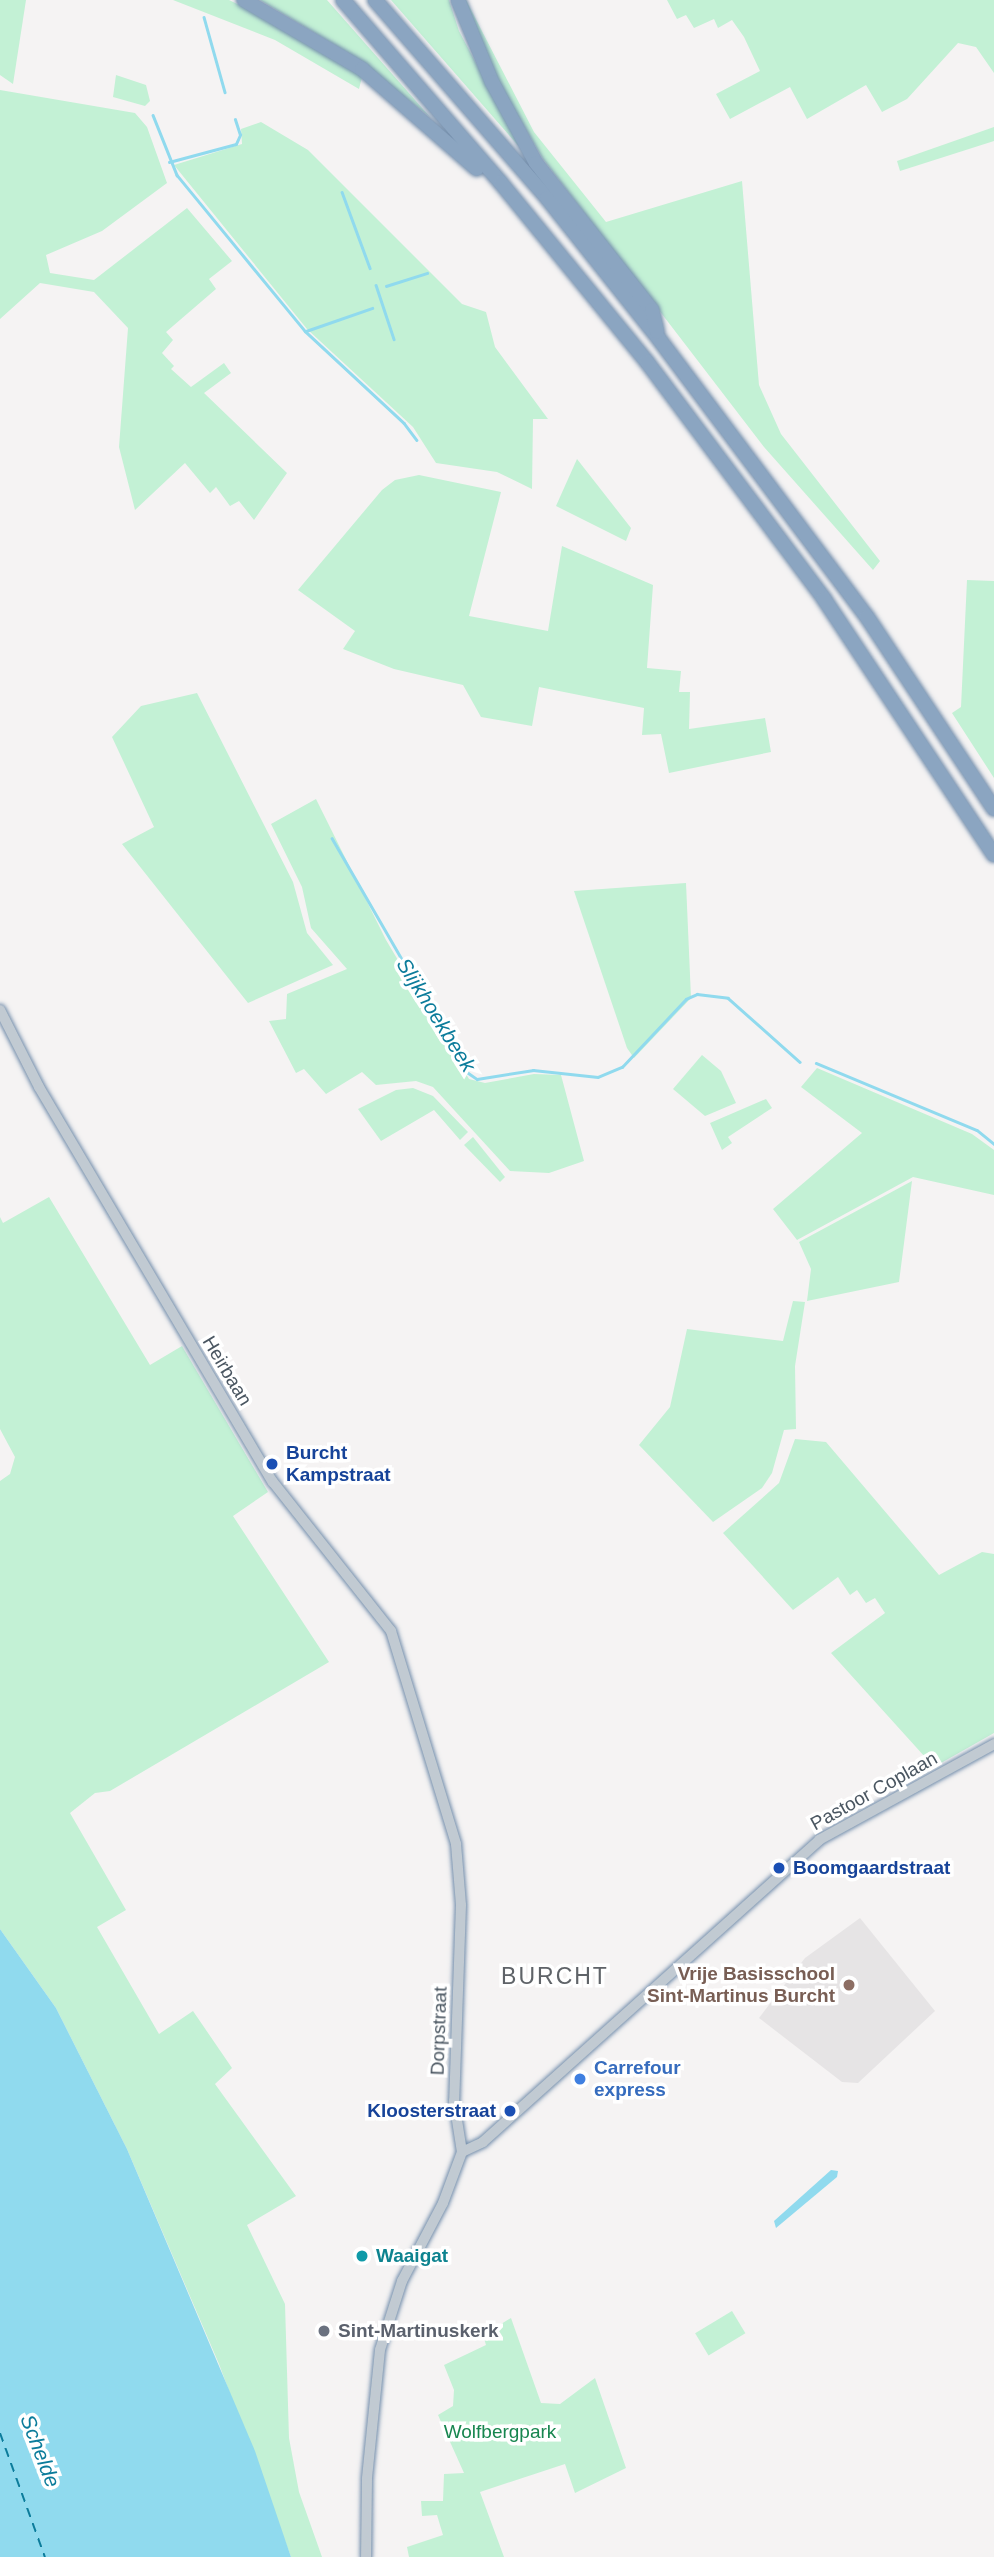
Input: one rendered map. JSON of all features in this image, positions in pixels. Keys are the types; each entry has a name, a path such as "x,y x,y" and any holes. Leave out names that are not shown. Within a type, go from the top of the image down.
{"highway":[{"path":"244,0 362,69 458,149 486,178 501,183"},
{"path":"343,0 501,183 647,362 766,520 901,711 994,855"},
{"path":"375,0 547,198 660,339 867,617 994,808"},
{"path":"458,0 492,82 536,163 652,310 660,339"}],"street":[{"name":"Heirbaan","path":"0,1010 45,1097 273,1482 391,1631 425,1743"},
{"name":"Dorpstraat","path":"366,2557 367,2479 380,2350 402,2281 443,2203 462,2152 454,2101 461,1887 456,1844 425,1743"},
{"name":"Pastoor Coplaan","path":"462,2152 483,2142 819,1840 994,1744"}],"shaded area":[{"name":"Vrije Basisschool Sint-Martinus Burcht","path":"860,1918 935,2011 858,2083 842,2082 759,2018 805,1958"}],"green space":[{"path":"0,0 26,0 13,84 0,75"},
{"path":"173,0 229,0 273,21 362,77 359,89 275,40"},
{"path":"260,0 327,0 430,117 350,54"},
{"path":"391,0 449,0 459,31 522,150"},
{"path":"461,0 466,0 534,132 606,222 742,181 759,385 781,434 880,561 873,570 764,447 543,159 494,74"},
{"path":"667,0 994,0 994,73 976,47 958,43 907,99 882,112 866,85 807,119 790,87 730,119 716,94 760,71 744,37 732,20 718,28 714,19 694,28 686,15 677,19"},
{"path":"116,75 146,85 150,101 145,106 113,97"},
{"path":"0,90 135,113 147,127 167,183 102,231 46,255 50,273 94,280 187,208 232,261 209,279 216,289 166,332 173,340 162,353 174,366 171,369 191,387 224,363 231,373 204,393 287,473 254,520 239,501 230,506 216,487 210,493 185,463 135,510 119,447 128,328 94,292 40,283 0,319"},
{"path":"261,122 308,150 462,304 486,312 495,347 548,419 533,419 532,489 497,472 436,463 413,427 307,329 174,165 242,144 241,129"},
{"path":"994,127 994,141 900,171 897,161"},
{"path":"577,459 631,528 626,541 556,506"},
{"path":"419,475 501,492 469,616 548,631 562,546 653,585 647,668 681,671 679,692 690,692 689,729 765,718 771,752 669,773 661,734 642,735 644,708 539,687 532,726 481,717 463,685 394,669 343,649 355,631 298,590 382,490 395,480"},
{"path":"967,580 994,581 994,778 952,713 961,707"},
{"path":"197,693 293,882 307,933 333,965 248,1003 122,844 154,827 112,737 141,706"},
{"path":"316,799 386,940 469,1079 485,1083 534,1074 561,1075 584,1161 549,1173 510,1171 433,1087 416,1081 376,1085 362,1072 326,1094 304,1069 296,1073 269,1021 286,1019 287,994 347,969 311,928 302,887 271,824"},
{"path":"686,883 691,998 634,1058 627,1048 574,891"},
{"path":"702,1055 721,1071 736,1103 705,1116 673,1089"},
{"path":"817,1068 972,1134 994,1150 994,1195 913,1177 797,1240 773,1209 862,1133 801,1087"},
{"path":"413,1088 433,1096 468,1132 460,1140 434,1110 381,1141 358,1109 396,1090"},
{"path":"766,1099 772,1108 728,1137 732,1143 722,1150 710,1123"},
{"path":"473,1137 505,1177 500,1182 464,1145"},
{"path":"912,1181 899,1282 807,1301 811,1269 799,1242"},
{"path":"49,1197 150,1365 182,1346 268,1492 233,1516 329,1662 110,1791 95,1793 70,1813 126,1910 97,1927 159,2034 193,2011 232,2068 215,2084 296,2196 247,2225 285,2304 289,2438 299,2492 322,2557 291,2557 219,2364 127,2149 56,2008 0,1929 0,1481 10,1474 15,1457 0,1429 0,1217 3,1223"},
{"path":"793,1301 805,1302 795,1366 796,1429 784,1430 772,1473 762,1488 713,1522 639,1445 670,1407 687,1329 783,1341"},
{"path":"795,1439 826,1442 939,1575 982,1552 994,1554 994,1733 934,1767 831,1653 885,1613 875,1598 866,1603 857,1590 850,1595 838,1577 793,1610 723,1533 779,1483"},
{"path":"732,2311 745,2333 709,2355 695,2333"},
{"name":"Wolfbergpark","path":"511,2318 541,2403 560,2404 595,2378 626,2468 575,2493 565,2464 480,2492 504,2557 409,2557 407,2547 443,2535 437,2515 422,2516 421,2501 443,2501 444,2474 464,2473 438,2415 453,2406 454,2390 444,2365 486,2345 483,2335"}],"water":[{"name":"Schelde","path":"0,1929 56,2008 127,2149 255,2451 291,2557 0,2557"},
{"path":"831,2170 838,2171 837,2177 776,2228 774,2221"}],"waterway":[{"path":"204,17 225,92"},
{"path":"153,115 177,175 305,331 404,423 417,440"},
{"path":"169,162 236,144 240,135 235,120"},
{"path":"342,192 370,268"},
{"path":"386,286 427,273"},
{"path":"376,285 394,339"},
{"path":"306,331 372,308"},
{"name":"Slijkhoekbeek","path":"332,838 467,1072 477,1079 533,1070 598,1077 622,1067 686,999 697,994 728,998 800,1062"},
{"name":"Slijkhoekbeek","path":"816,1063 977,1130 994,1144"}],"ferry route":[{"path":"0,2433 45,2557"}],"place":[{"name":"Burcht Kampstraat","path":"272,1464"},
{"name":"Boomgaardstraat","path":"779,1868"},
{"name":"Vrije Basisschool Sint-Martinus Burcht","path":"849,1985"},
{"name":"Carrefour express","path":"580,2079"},
{"name":"Kloosterstraat","path":"510,2111"},
{"name":"Waaigat","path":"362,2256"},
{"name":"Sint-Martinuskerk","path":"324,2331"}],"district":[{"name":"BURCHT","path":"555,1976"}]}
